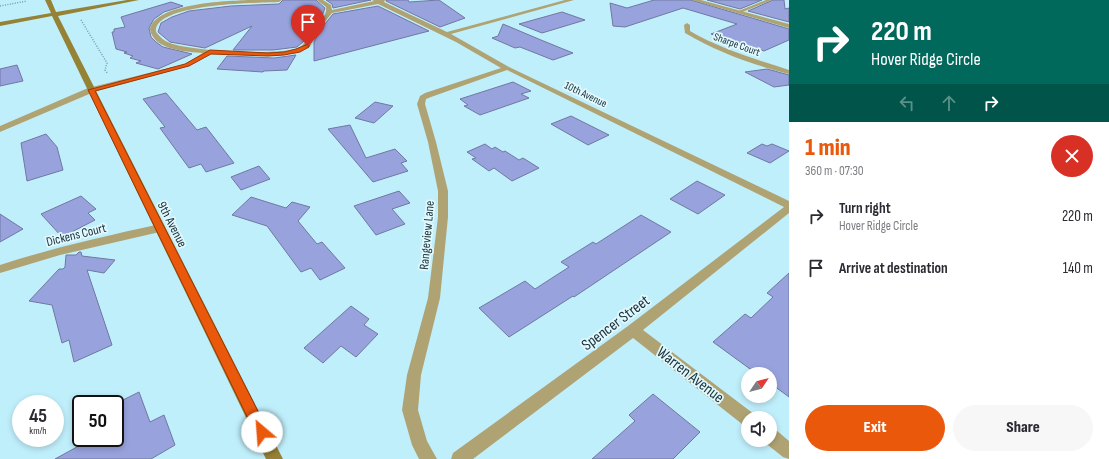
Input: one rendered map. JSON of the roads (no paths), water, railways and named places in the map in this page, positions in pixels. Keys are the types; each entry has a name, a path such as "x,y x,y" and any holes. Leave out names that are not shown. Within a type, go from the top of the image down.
{"main road":[{"name":"9th Avenue","path":"48,0 53,14 275,459"},
{"path":"0,24 136,0"}],"street":[{"path":"279,0 218,4 182,10 156,22 153,28 154,34 162,42 191,50 268,54 298,50 308,46 317,27 328,17 330,12 329,6 320,0"},
{"path":"330,12 379,0"},
{"name":"10th Avenue","path":"379,0 486,55 507,68 789,205"},
{"path":"446,34 571,0"},
{"path":"695,0 789,26"},
{"name":"Sharpe Court","path":"687,25 687,32 720,50 789,72"},
{"path":"0,129 91,90 187,65 210,52"},
{"name":"Rangeview Lane","path":"429,459 420,445 410,410 414,375 434,298 443,217 443,191 432,142 421,104 423,98 428,95 507,68"},
{"name":"Spencer Street","path":"459,459 633,330 789,208"},
{"name":"Dickens Court","path":"0,269 98,242 160,228"},
{"name":"Warren Avenue","path":"633,330 741,414"},
{"path":"777,442 789,451"}],"lane":[{"path":"738,12 770,0"}]}
